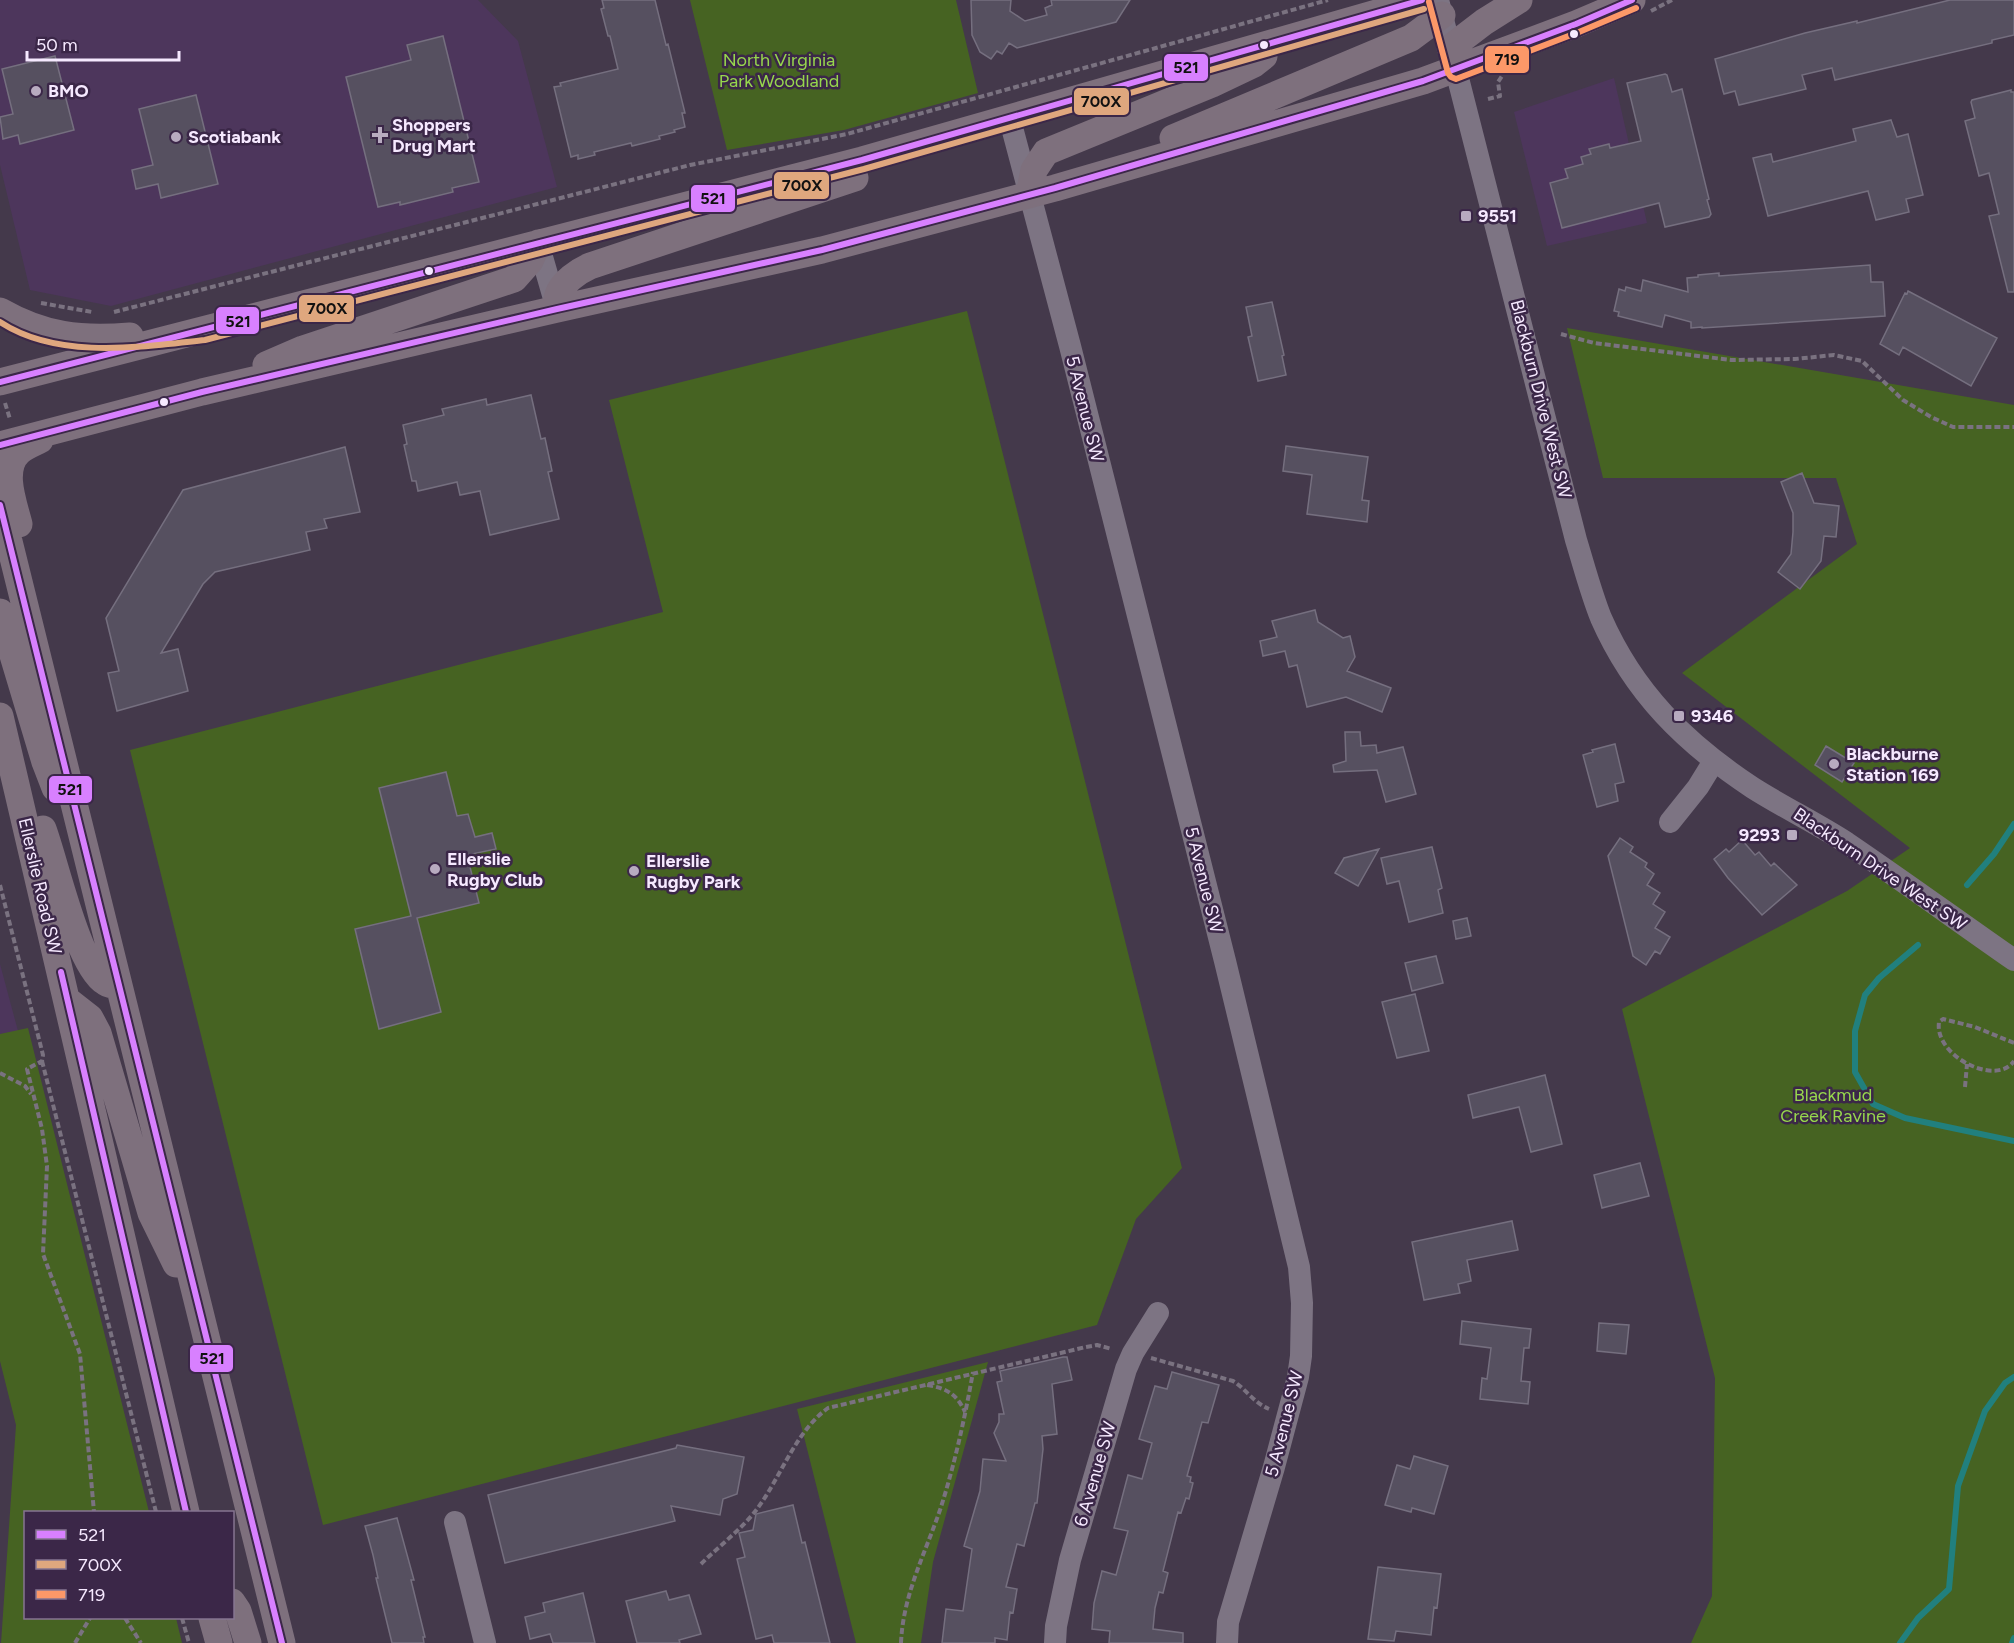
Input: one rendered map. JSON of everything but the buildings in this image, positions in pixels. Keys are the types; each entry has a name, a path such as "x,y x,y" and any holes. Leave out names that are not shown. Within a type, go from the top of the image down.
{"main road":[{"path":"1453,59 1490,18 1520,0"},
{"path":"8,443 202,392 822,250 1029,195 1453,59 1576,24 1632,0"},
{"path":"1100,174 1167,140 1411,38 1434,5"},
{"path":"2,389 203,331 1010,120 1289,38 1434,5"},
{"path":"1029,195 1034,170 1046,152 1212,84 1254,64 1289,38"},
{"path":"557,309 557,295 581,270 830,187 887,163 907,148"},
{"path":"202,392 303,349 514,279 530,261 538,243"},
{"path":"0,311 22,324 55,333 95,339 203,331"},
{"path":"53,432 19,452 14,460 9,482 57,681 86,818 96,892"},
{"path":"0,505 282,1643"},
{"path":"0,612 45,762 96,892"},
{"name":"Ellerslie Road SW","path":"1,723 68,1000 186,1511"},
{"path":"13,770 36,810 81,946 93,970 105,983 118,986"},
{"path":"68,1000 90,1018 98,1034 151,1213 201,1314"},
{"path":"234,1605 248,1643"},
{"path":"213,1619 219,1643"}],"street":[{"name":"Blackburn Drive West SW","path":"1434,5 1453,59 1576,540 1600,616 1618,653 1645,694 1674,725 1714,761 1754,788 1845,842 2014,960"},
{"name":"5 Avenue SW","path":"1010,120 1225,961 1299,1267 1302,1303 1301,1356 1294,1397 1228,1622 1227,1643"},
{"path":"538,243 557,309"},
{"path":"1670,822 1698,787 1714,761"},
{"name":"6 Avenue SW","path":"1055,1643 1056,1626 1070,1560 1126,1369 1133,1353 1158,1313"},
{"path":"454,1522 485,1643"}],"path":[{"path":"106,313 690,165 848,134 1328,0"},
{"path":"1488,99 1500,96 1498,82"},
{"path":"31,301 98,313"},
{"path":"1561,334 1594,343 1731,360 1795,359 1834,354 1862,361 1903,400 1953,427 2014,427"},
{"path":"2,389 8,443"},
{"path":"0,885 156,1511"},
{"path":"2014,1043 1975,1027 1943,1020 1938,1022 1940,1038 1946,1047 1967,1064 1998,1071 2004,1070 2014,1061"},
{"path":"42,1061 27,1069 42,1129 47,1166 43,1254 80,1354 94,1511"},
{"path":"1965,1087 1967,1064"},
{"path":"0,1072 25,1086 33,1096"},
{"path":"701,1564 757,1509 804,1434 817,1417 828,1408 973,1372 1097,1346 1133,1353 1233,1381 1243,1387 1258,1404 1288,1417"},
{"path":"901,1643 907,1602 941,1507 973,1372"},
{"path":"924,1384 950,1392 960,1402 965,1412"},
{"path":"75,1643 89,1619"},
{"path":"126,1619 141,1643"},
{"path":"183,1619 189,1643"}],"shaded area":[{"path":"0,0 478,0 518,41 557,187 111,306 30,290 0,165"},
{"path":"1614,78 1647,223 1547,246 1514,112"},
{"path":"0,964 18,1031 0,1034"}],"green space":[{"name":"North Virginia Park Woodland","path":"690,0 956,0 978,93 844,130 727,150"},
{"name":"Ellerslie Rugby Park","path":"967,311 1182,1168 1136,1219 1097,1325 323,1525 130,750 663,612 609,400"},
{"name":"Blackmud Creek Ravine","path":"1567,328 2014,405 2014,1643 1691,1643 1712,1596 1715,1378 1622,1009 1847,891 1910,848 1682,673 1857,544 1836,478 1603,478"},
{"path":"28,1028 149,1511 24,1511 24,1619 176,1619 182,1643 1,1643 16,1425 0,1361 0,1034"},
{"path":"988,1362 933,1562 921,1643 856,1643 797,1409"}],"waterway":[{"path":"1967,885 1994,854 2014,824"},
{"path":"1918,945 1879,978 1865,995 1855,1031 1855,1072 1873,1104 1905,1118 2014,1141"},
{"path":"1900,1643 1918,1618 1949,1589 1958,1486 1985,1411 2005,1383 2014,1377"},
{"path":"2012,1643 2014,1638"}],"transit line":[{"name":"521","path":"0,382 862,160 1422,0"},
{"name":"521","path":"0,445 202,392 822,250 1055,188 1423,81 1576,24 1632,0"},
{"name":"719","path":"1429,2 1448,73 1456,79 1636,8"},
{"name":"700X","path":"0,322 23,334 47,342 73,346 127,347 205,340 864,169 1424,9"},
{"name":"521","path":"0,505 282,1643"},
{"name":"521","path":"61,972 186,1511"}],"place":[{"name":"BMO","path":"36,91"},
{"name":"Shoppers Drug Mart","path":"380,135"},
{"name":"Scotiabank","path":"176,137"},
{"name":"9551","path":"1466,216"},
{"name":"9346","path":"1679,716"},
{"name":"Blackburne Station 169","path":"1834,764"},
{"name":"9293","path":"1792,835"},
{"name":"Ellerslie Rugby Club","path":"435,869"},
{"name":"Ellerslie Rugby Park","path":"634,871"}]}
